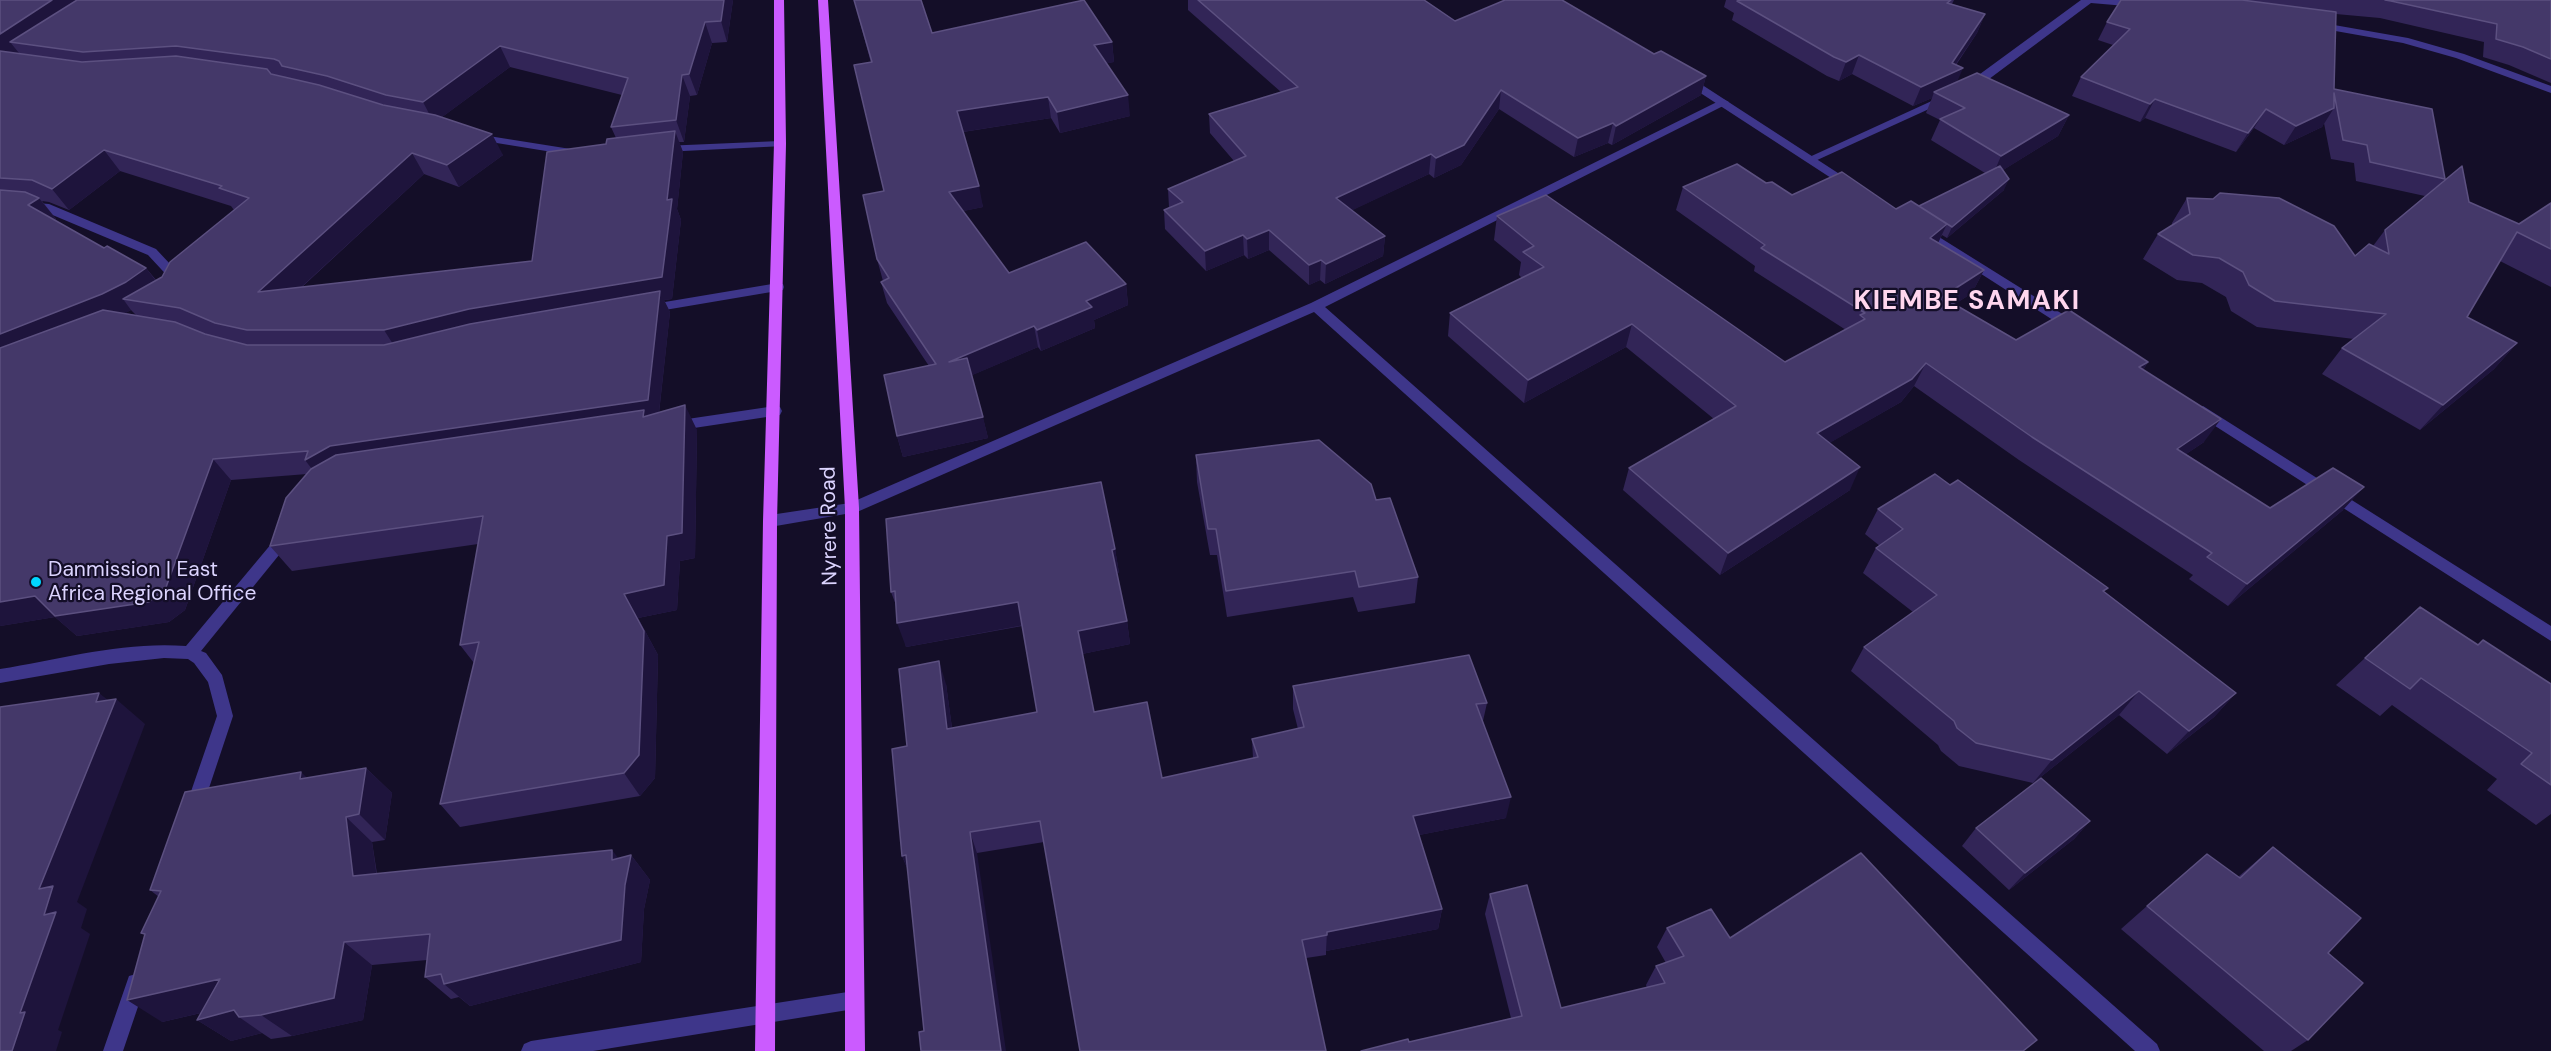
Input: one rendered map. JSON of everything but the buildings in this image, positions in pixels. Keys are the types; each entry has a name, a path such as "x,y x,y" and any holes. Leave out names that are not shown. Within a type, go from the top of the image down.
{"main road":[{"path":"765,1051 770,521 775,411 780,144 779,0"},
{"name":"Nyrere Road","path":"823,0 852,508 855,1051"}],"street":[{"path":"1811,159 1977,83 2088,0"},
{"path":"2093,0 2152,5"},
{"path":"2309,24 2416,44 2460,56 2551,90"},
{"path":"1675,72 1861,191"},
{"path":"770,521 852,508 1316,306 1723,102"},
{"path":"465,135 590,154"},
{"path":"656,150 780,144"},
{"path":"0,204 45,207 152,252 180,279 173,293"},
{"path":"1911,224 2091,339"},
{"path":"632,311 778,287"},
{"path":"1316,306 2150,1051"},
{"path":"2191,403 2551,634"},
{"path":"658,428 775,411"},
{"path":"190,653 296,524"},
{"path":"0,676 109,657 164,651 190,653 200,658 216,680 225,716 188,828"},
{"path":"113,1051 143,962"},
{"path":"531,1051 854,1000"}],"place":[{"name":"Danmission | East Africa Regional Office","path":"36,582"}],"district":[{"name":"KIEMBE SAMAKI","path":"1967,302"}]}
